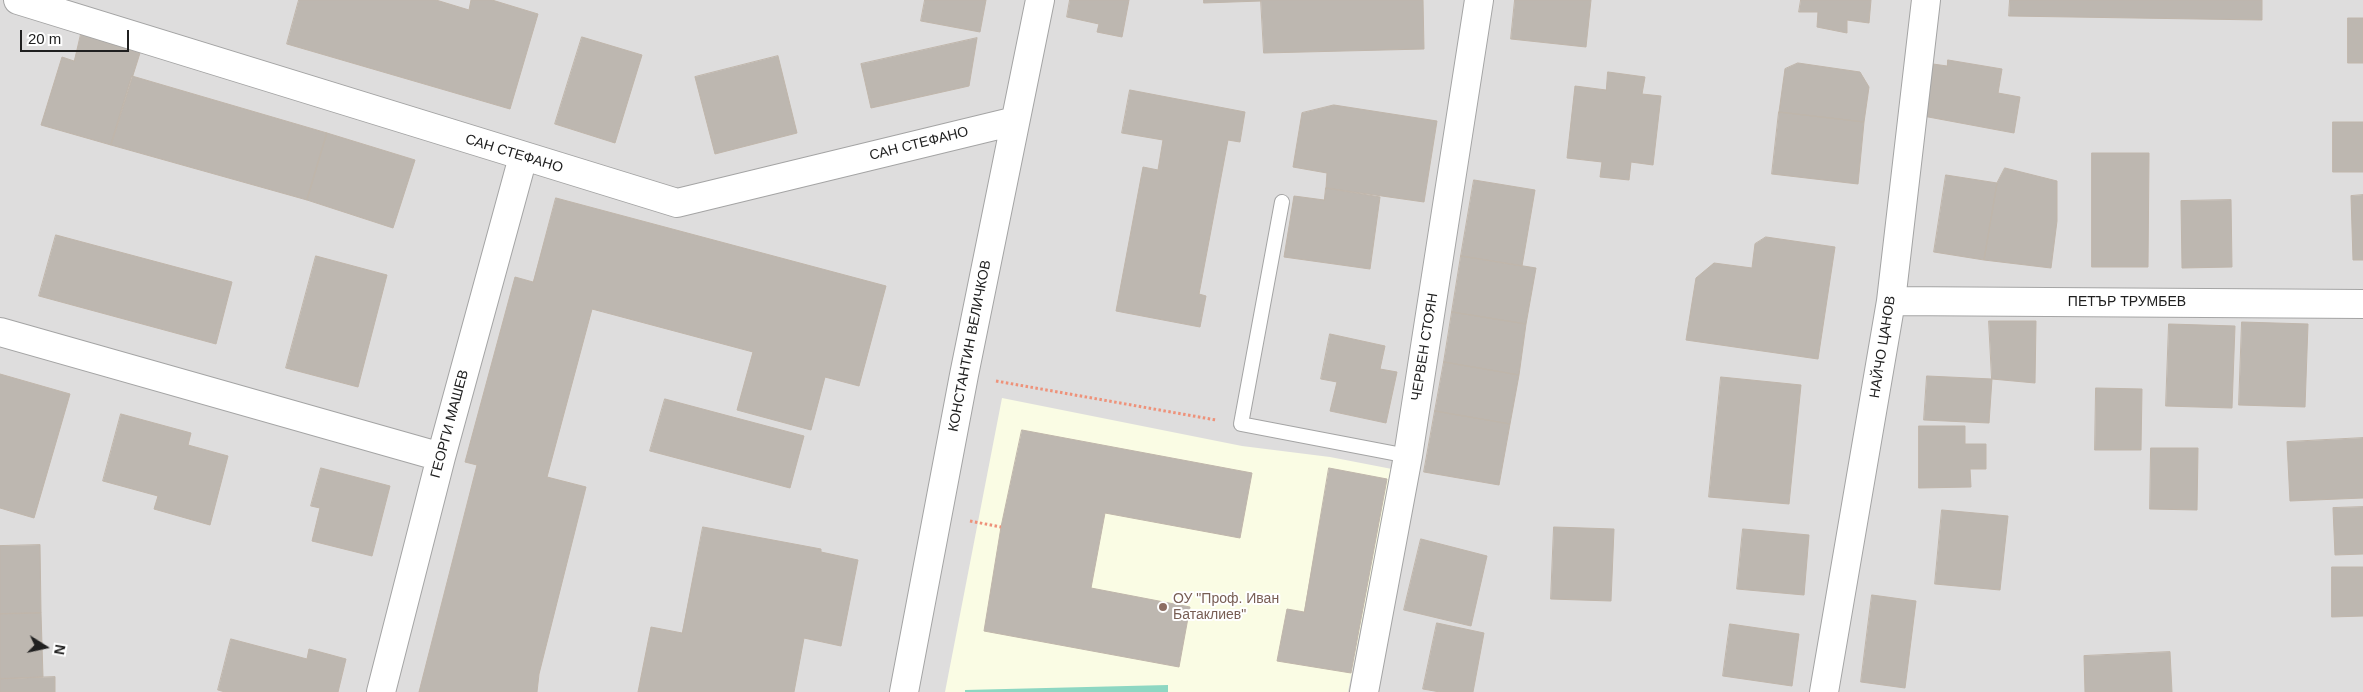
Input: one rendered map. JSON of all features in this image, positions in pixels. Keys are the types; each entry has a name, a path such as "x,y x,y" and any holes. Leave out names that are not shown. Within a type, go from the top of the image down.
{"street":[{"name":"САН СТЕФАНО","path":"18,0 677,203 1015,121"},
{"name":"КОНСТАНТИН ВЕЛИЧКОВ","path":"904,692 964,375 1040,0"},
{"name":"ЧЕРВЕН СТОЯН","path":"1364,692 1408,456 1479,0"},
{"name":"НАЙЧО ЦАНОВ","path":"1824,692 1891,301 1926,0"},
{"name":"ГЕОРГИ МАШЕВ","path":"382,692 441,457 523,157"},
{"name":"ПЕТЪР ТРУМБЕВ","path":"1891,301 2363,304"},
{"path":"0,332 441,457"}],"lane":[{"path":"1282,202 1241,424 1408,456"}],"path":[{"path":"964,375 1241,424"}],"shaded area":[{"path":"0,0 2363,0 2363,692 0,692"},
{"name":"ОУ \"Проф. Иван Батаклиев\"","path":"1002,398 1242,446 1330,457 1392,469 1348,692 945,692"}],"green space":[{"path":"1168,685 1168,692 965,692 965,690"}],"building":[{"path":"299,0 436,0 469,10 471,0 492,0 538,14 510,109 287,44"},
{"path":"925,0 986,0 980,32 921,21"},
{"path":"1070,0 1129,0 1122,37 1097,32 1099,24 1067,17"},
{"path":"1204,0 1261,0 1261,1 1204,3"},
{"path":"1261,0 1423,0 1424,49 1264,53"},
{"path":"1515,0 1591,0 1586,47 1511,39"},
{"path":"1801,0 1871,0 1869,23 1847,20 1847,33 1817,27 1818,12 1799,12"},
{"path":"2010,0 2262,0 2262,20 2009,16"},
{"path":"2348,18 2363,18 2363,63 2348,63"},
{"path":"81,34 140,53 111,145 41,125 62,57 74,61"},
{"path":"582,37 642,55 615,143 555,124"},
{"path":"977,38 969,86 871,108 861,64"},
{"path":"778,56 797,133 715,154 695,77"},
{"path":"1948,60 2002,69 1998,93 2020,97 2014,133 1923,116 1933,64 1947,66"},
{"path":"1798,63 1860,72 1869,87 1864,122 1779,112 1785,69"},
{"path":"1608,72 1645,77 1642,94 1661,96 1653,165 1631,162 1629,180 1600,177 1602,162 1567,158 1575,86 1606,90"},
{"path":"132,76 327,133 307,200 111,145"},
{"path":"1130,90 1245,112 1240,142 1228,140 1199,294 1206,296 1200,327 1116,311 1143,167 1158,170 1163,140 1122,133"},
{"path":"1334,105 1437,121 1424,202 1326,188 1327,173 1293,167 1302,113"},
{"path":"1779,112 1864,122 1858,184 1772,174"},
{"path":"2333,122 2363,122 2363,172 2333,172"},
{"path":"327,133 415,160 393,228 307,200"},
{"path":"2092,153 2149,153 2148,267 2092,267"},
{"path":"2005,168 2057,181 2057,221 2051,268 1984,260 1997,183"},
{"path":"1946,175 1997,183 1984,260 1934,252"},
{"path":"1474,180 1535,190 1522,266 1461,256"},
{"path":"1326,188 1380,197 1370,269 1284,257 1294,196 1324,200"},
{"path":"2363,195 2363,260 2353,260 2351,196"},
{"path":"556,198 886,286 859,386 825,377 811,430 737,410 753,352 592,309 547,477 586,487 539,674 537,692 419,692 477,465 465,462 515,277 533,282"},
{"path":"2231,200 2232,267 2182,268 2181,201"},
{"path":"56,235 232,282 216,344 39,296"},
{"path":"1766,237 1835,247 1818,359 1686,340 1696,278 1714,263 1752,268 1755,244"},
{"path":"316,256 387,275 358,387 286,368"},
{"path":"1461,256 1536,268 1526,324 1452,312"},
{"path":"1452,312 1526,324 1519,375 1444,362"},
{"path":"1989,321 2036,321 2035,383 1992,379"},
{"path":"2242,322 2308,324 2305,407 2239,405"},
{"path":"2169,324 2235,326 2232,408 2166,406"},
{"path":"1330,334 1385,346 1380,369 1397,372 1386,423 1330,411 1337,382 1321,379"},
{"path":"1444,362 1519,375 1510,424 1435,411"},
{"path":"0,374 70,394 34,518 0,508"},
{"path":"1927,376 1992,379 1989,423 1924,420"},
{"path":"1721,377 1801,385 1789,504 1709,497"},
{"path":"2096,388 2142,389 2141,450 2095,450"},
{"path":"665,399 804,436 790,488 650,451"},
{"path":"1435,411 1510,424 1499,485 1424,472"},
{"path":"121,414 191,433 188,445 228,456 210,525 154,509 158,496 103,481"},
{"path":"1919,426 1965,426 1965,444 1986,444 1986,469 1970,469 1971,487 1919,488"},
{"path":"1022,430 1252,473 1240,538 1105,513 1091,588 1190,607 1179,667 984,631 1001,527"},
{"path":"2363,438 2363,498 2290,501 2287,442"},
{"path":"2151,448 2198,448 2197,510 2150,509"},
{"path":"321,468 390,486 372,556 312,541 320,508 311,506"},
{"path":"1329,468 1387,479 1351,673 1277,661 1287,609 1304,612"},
{"path":"2363,507 2363,554 2335,555 2333,508"},
{"path":"1942,510 2008,516 2000,590 1935,584"},
{"path":"703,527 821,549 821,552 858,560 841,646 804,638 794,692 638,692 651,627 682,633"},
{"path":"1554,527 1614,529 1611,601 1551,599"},
{"path":"1743,529 1809,535 1804,595 1737,589"},
{"path":"1421,539 1487,556 1471,626 1404,610"},
{"path":"40,545 41,613 0,614 0,546"},
{"path":"2332,567 2363,567 2363,616 2332,617"},
{"path":"1872,595 1916,601 1905,688 1861,682"},
{"path":"41,613 43,677 0,679 0,614"},
{"path":"1437,623 1484,633 1473,692 1440,692 1423,689"},
{"path":"1730,624 1799,634 1792,686 1723,676"},
{"path":"231,639 307,659 309,649 346,659 338,692 225,692 218,690"},
{"path":"2170,652 2172,692 2085,692 2084,656"},
{"path":"55,677 55,692 0,692 0,679"}],"place":[{"name":"ОУ \"Проф. Иван Батаклиев\"","path":"1163,607"}]}
